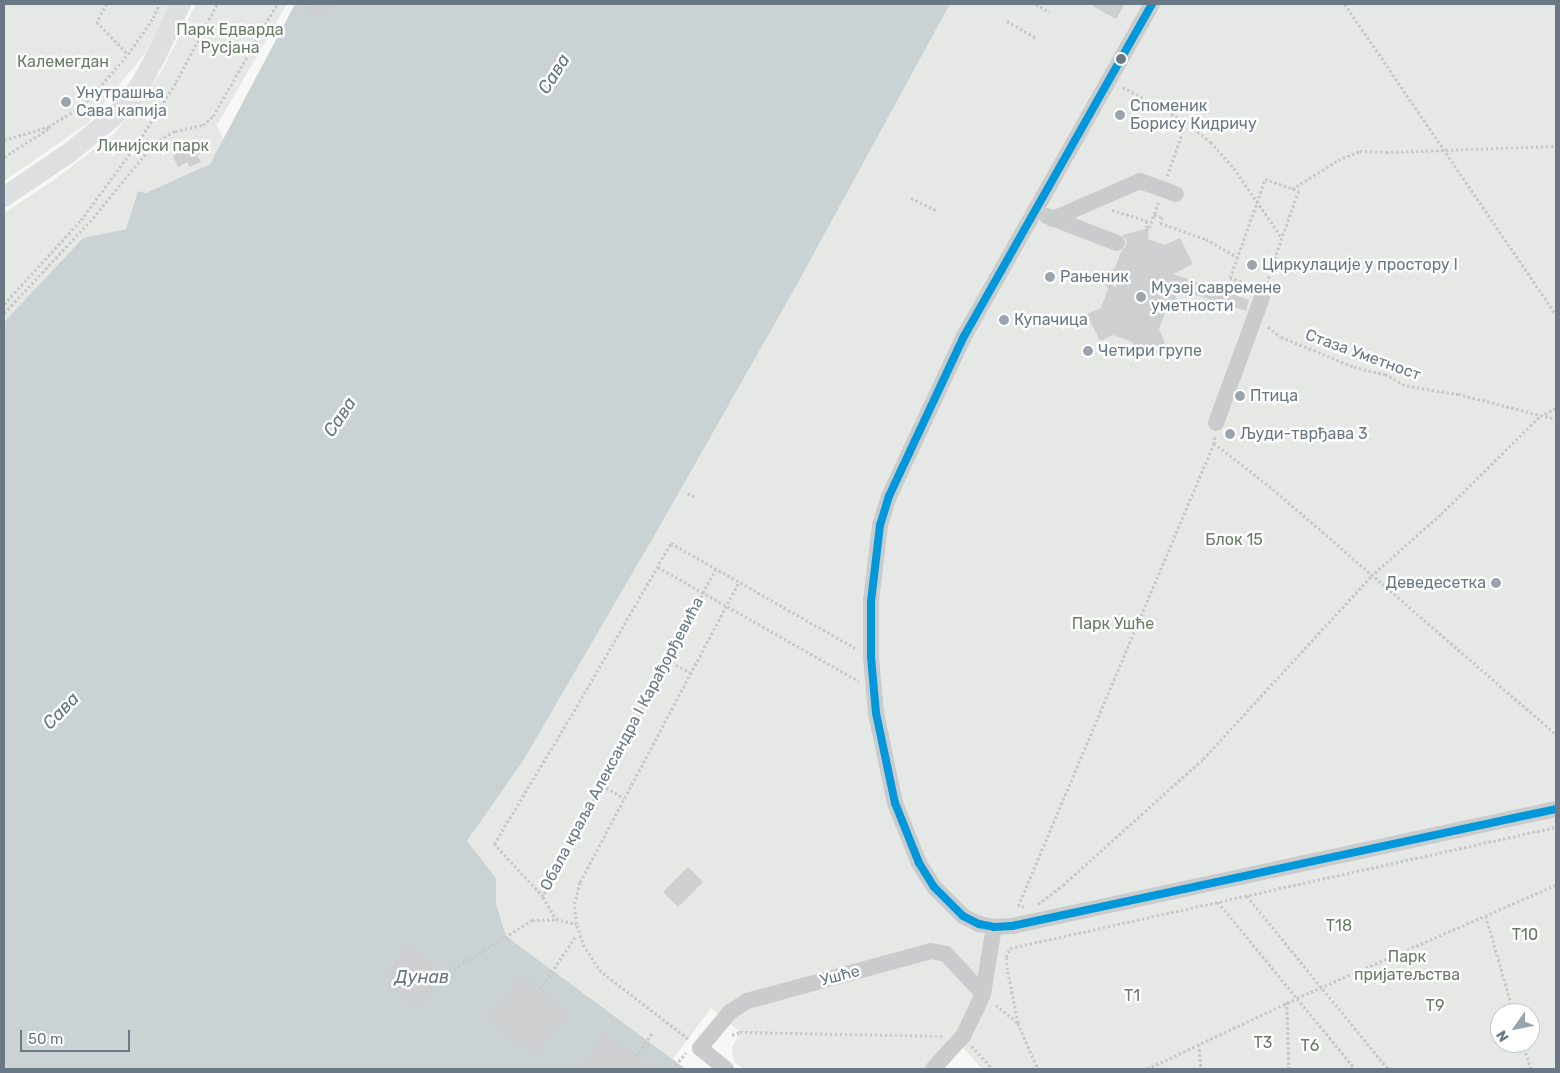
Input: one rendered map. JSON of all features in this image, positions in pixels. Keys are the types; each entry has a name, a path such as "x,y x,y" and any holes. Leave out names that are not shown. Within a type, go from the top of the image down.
{"main road":[{"path":"4,197 75,148 128,102 151,66 181,4"}],"street":[{"path":"1152,4 964,336 889,496 880,525 871,602 871,658 874,690 884,760 895,803 919,863 948,903 963,916 979,924 994,927 1023,925 1556,809"},
{"path":"1053,219 1140,181 1168,195"},
{"path":"1036,211 1118,243"},
{"path":"1216,424 1256,318 1263,294"},
{"path":"933,1069 963,1036 983,994 994,927"},
{"name":"Ушће","path":"700,1048 730,1012 747,1001 931,951 946,954 983,994"},
{"path":"700,1048 726,1069"}],"path":[{"path":"107,4 97,22 128,54"},
{"path":"4,157 72,114 92,96 128,54 153,18 159,4"},
{"path":"4,304 81,220 142,136 176,82 217,4"},
{"path":"4,313 93,218 155,142 175,131 203,125 213,116 277,4"},
{"path":"1036,4 1050,12"},
{"path":"1345,4 1556,314"},
{"path":"1006,21 1036,38"},
{"path":"1109,79 1186,122 1211,142 1234,168 1282,238"},
{"path":"4,140 37,131 60,121"},
{"path":"1165,180 1186,122"},
{"path":"1292,189 1338,160 1360,151 1556,146"},
{"path":"1265,179 1292,189 1299,191 1263,294 1230,278 1265,179"},
{"path":"1147,221 1146,227 1149,228 1154,216 1168,195"},
{"path":"911,198 938,212"},
{"path":"1154,216 1162,217 1160,223 1206,239 1237,257"},
{"name":"Стаза Уметност","path":"1256,318 1281,336 1354,366 1385,374 1407,386 1458,394 1556,419"},
{"path":"1034,907 1063,885 1202,759 1371,576 1441,514 1540,416 1556,408"},
{"path":"1026,907 1018,906 1214,443 1216,424"},
{"path":"1214,443 1272,489 1556,734"},
{"path":"688,493 695,497"},
{"name":"Обала краља Александра I Карађорђевића","path":"671,543 716,569 543,897 494,844 658,567 671,543"},
{"path":"658,567 874,690"},
{"path":"716,569 871,658"},
{"name":"Обала краља Александра I Карађорђевића","path":"700,1048 601,972 584,948 576,924 574,904 580,882 739,582"},
{"path":"667,660 691,673"},
{"path":"602,785 624,798"},
{"path":"1038,1069 1018,1023 1007,970 1006,957 1010,948 1556,827"},
{"path":"1147,1069 1287,1002 1556,885"},
{"path":"1247,896 1388,1069"},
{"path":"543,897 556,919"},
{"path":"1218,902 1355,1069"},
{"path":"1486,916 1511,1003"},
{"path":"446,974 532,920 556,919 576,924"},
{"path":"540,989 575,937"},
{"path":"983,994 1018,1023"},
{"path":"1287,1002 1289,1069"},
{"path":"700,1048 740,1032 963,1036 993,1069"},
{"path":"636,1056 652,1033"},
{"path":"1199,1044 1201,1069"},
{"path":"1526,1053 1531,1069"},
{"path":"672,1069 678,1062"}],"green space":[{"name":"Калемегдан","path":"4,4 171,4 146,52 88,123 4,181"},
{"name":"Линијски парк","path":"196,4 287,4 217,125 224,140 210,164 146,193 138,191 126,229 83,238 4,322 4,213 50,183 114,134 160,74"},
{"name":"Парк Ушће","path":"950,4 1556,4 1556,1069 982,1069 958,1042 935,1069 743,1069 734,1062 732,1047 740,1032 711,1008 673,1059 506,936 496,903 496,878 467,841 523,761 794,290"}],"water":[{"path":"295,4 950,4 794,290 657,531 523,761 467,841 496,878 496,903 506,936 686,1069 4,1069 4,322 83,238 126,229 138,191 146,193 210,164"}],"building":[{"path":"300,4 345,4 345,5 316,16"},
{"path":"1089,4 1125,4 1116,19"},
{"path":"187,144 203,153 197,155 201,162 190,167 187,162 178,167 173,156 178,153 181,145"},
{"name":"Музеј савремене уметности","path":"1149,228 1148,239 1165,245 1180,238 1193,264 1173,274 1249,300 1246,311 1171,287 1179,304 1166,310 1159,329 1165,343 1139,355 1132,342 1113,335 1100,341 1087,314 1101,308 1108,289 1101,275 1115,268 1121,252 1126,246 1127,241 1122,235"},
{"path":"688,867 703,882 678,907 663,892"},
{"path":"410,943 445,974 416,1009 380,978"},
{"path":"522,974 570,1013 534,1057 486,1018"},
{"path":"605,1033 636,1056 652,1069 578,1069"}],"transit line":[{"path":"1152,4 964,336 889,496 880,525 871,602 871,657 876,713 895,803 919,863 934,887 963,916 979,924 994,927 1012,926 1556,809"}],"place":[{"name":"Унутрашња Сава капија","path":"66,102"},
{"name":"Споменик Борису Кидричу","path":"1120,115"},
{"name":"Циркулације у простору I","path":"1252,265"},
{"name":"Рањеник","path":"1050,277"},
{"name":"Музеј савремене уметности","path":"1141,297"},
{"name":"Купачица","path":"1004,320"},
{"name":"Четири групе","path":"1088,351"},
{"name":"Птица","path":"1240,396"},
{"name":"Људи-тврђава 3","path":"1230,434"},
{"name":"Деведесетка","path":"1496,583"}],"park label":[{"name":"Парк Едварда Русјана","path":"230,39"},
{"name":"Блок 15","path":"1234,540"},
{"name":"Т18","path":"1339,926"},
{"name":"Т10","path":"1525,935"},
{"name":"Парк пријатељства","path":"1407,966"},
{"name":"Т1","path":"1132,996"},
{"name":"Т9","path":"1435,1006"},
{"name":"Т3","path":"1263,1043"},
{"name":"Т6","path":"1310,1046"}],"water label":[{"name":"Сава","path":"554,74"},
{"name":"Сава","path":"340,417"},
{"name":"Сава","path":"61,711"},
{"name":"Дунав","path":"422,977"}]}
